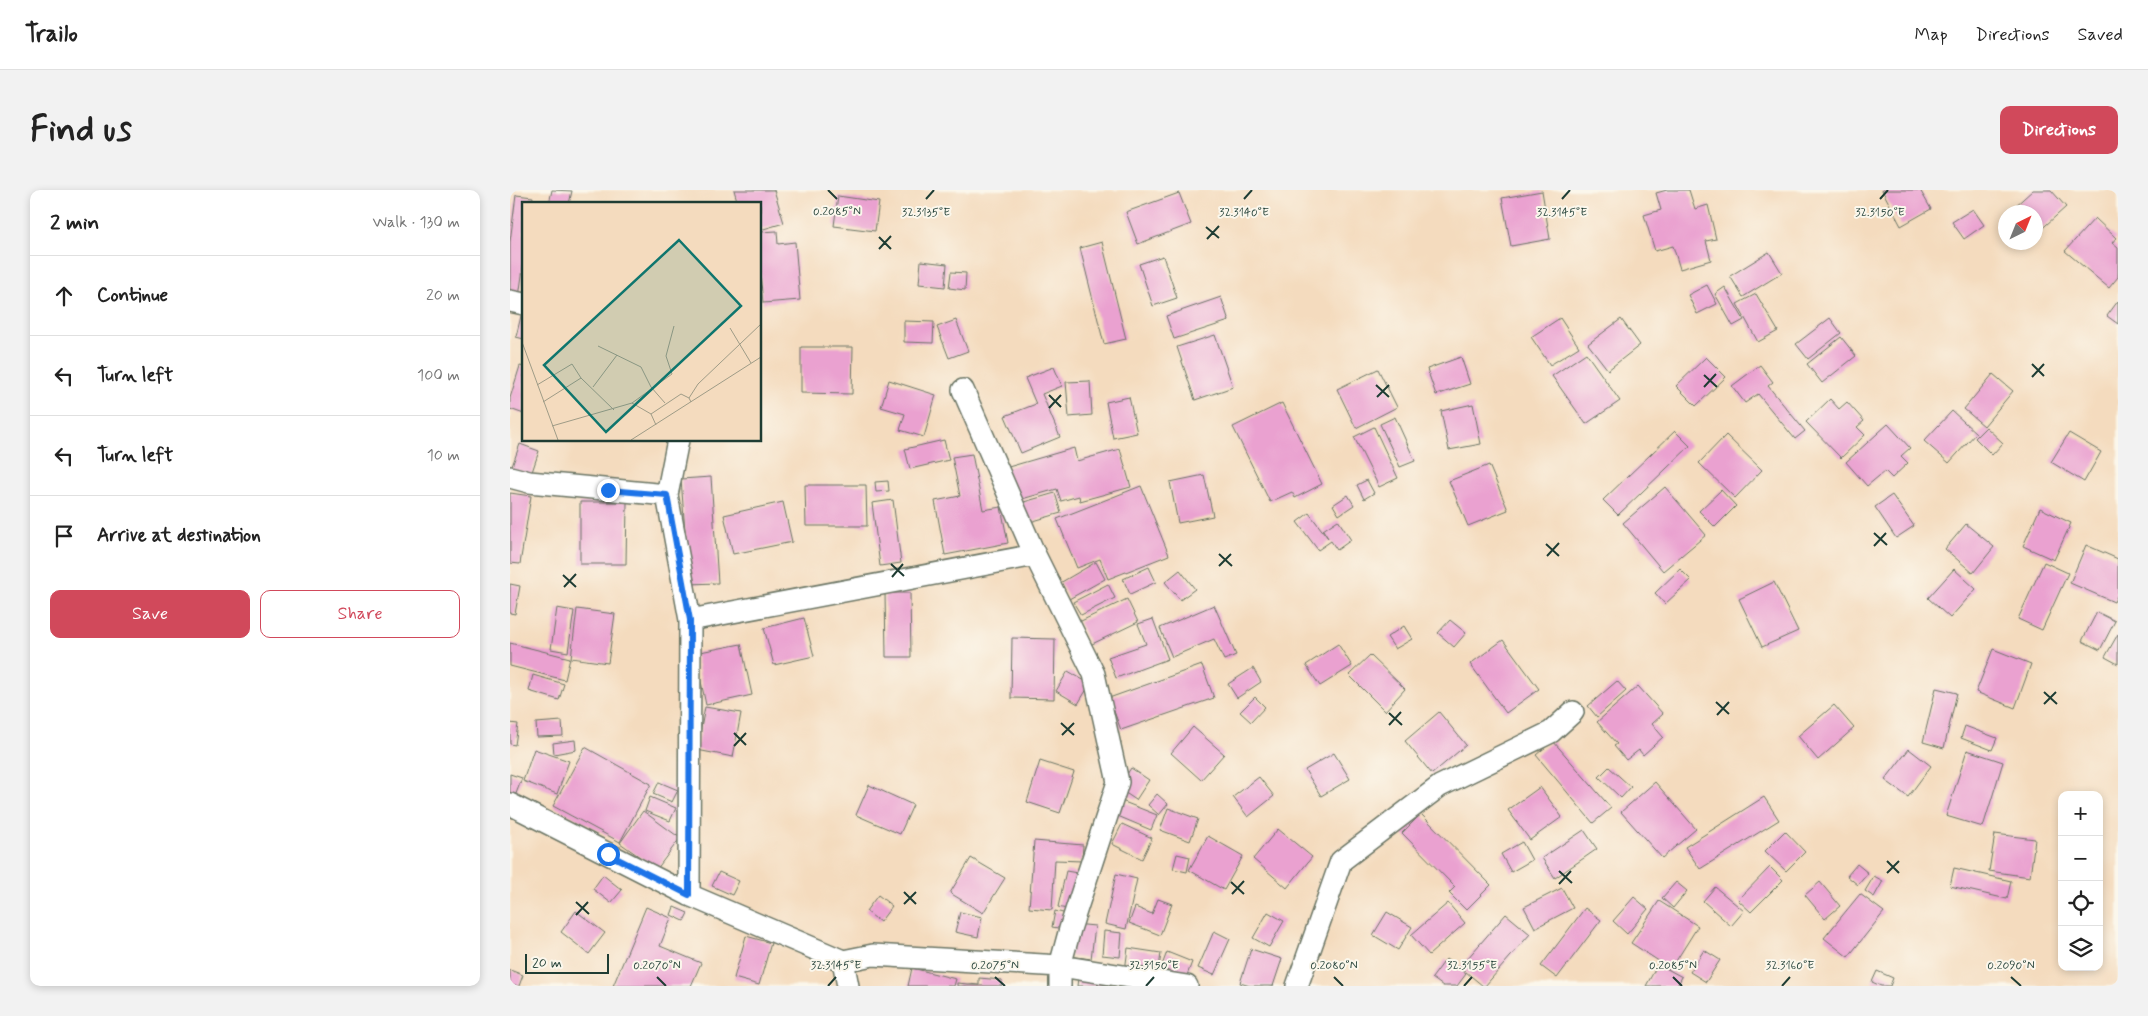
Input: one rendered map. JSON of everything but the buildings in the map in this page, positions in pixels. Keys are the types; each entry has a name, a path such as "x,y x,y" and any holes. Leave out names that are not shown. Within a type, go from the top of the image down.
{"street":[{"path":"963,390 1035,555 1094,674 1118,782 1070,929 1060,976"},
{"path":"678,441 667,495 690,620 689,895"},
{"path":"510,478 529,482 667,495"},
{"path":"690,620 1035,555"},
{"path":"1297,986 1341,861 1440,786 1550,732 1573,712"},
{"path":"510,804 689,895 843,961 873,954 1060,976 1187,986"},
{"path":"843,961 848,986"}],"route":[{"path":"608,490 667,495 690,620 689,895 608,854"}]}
